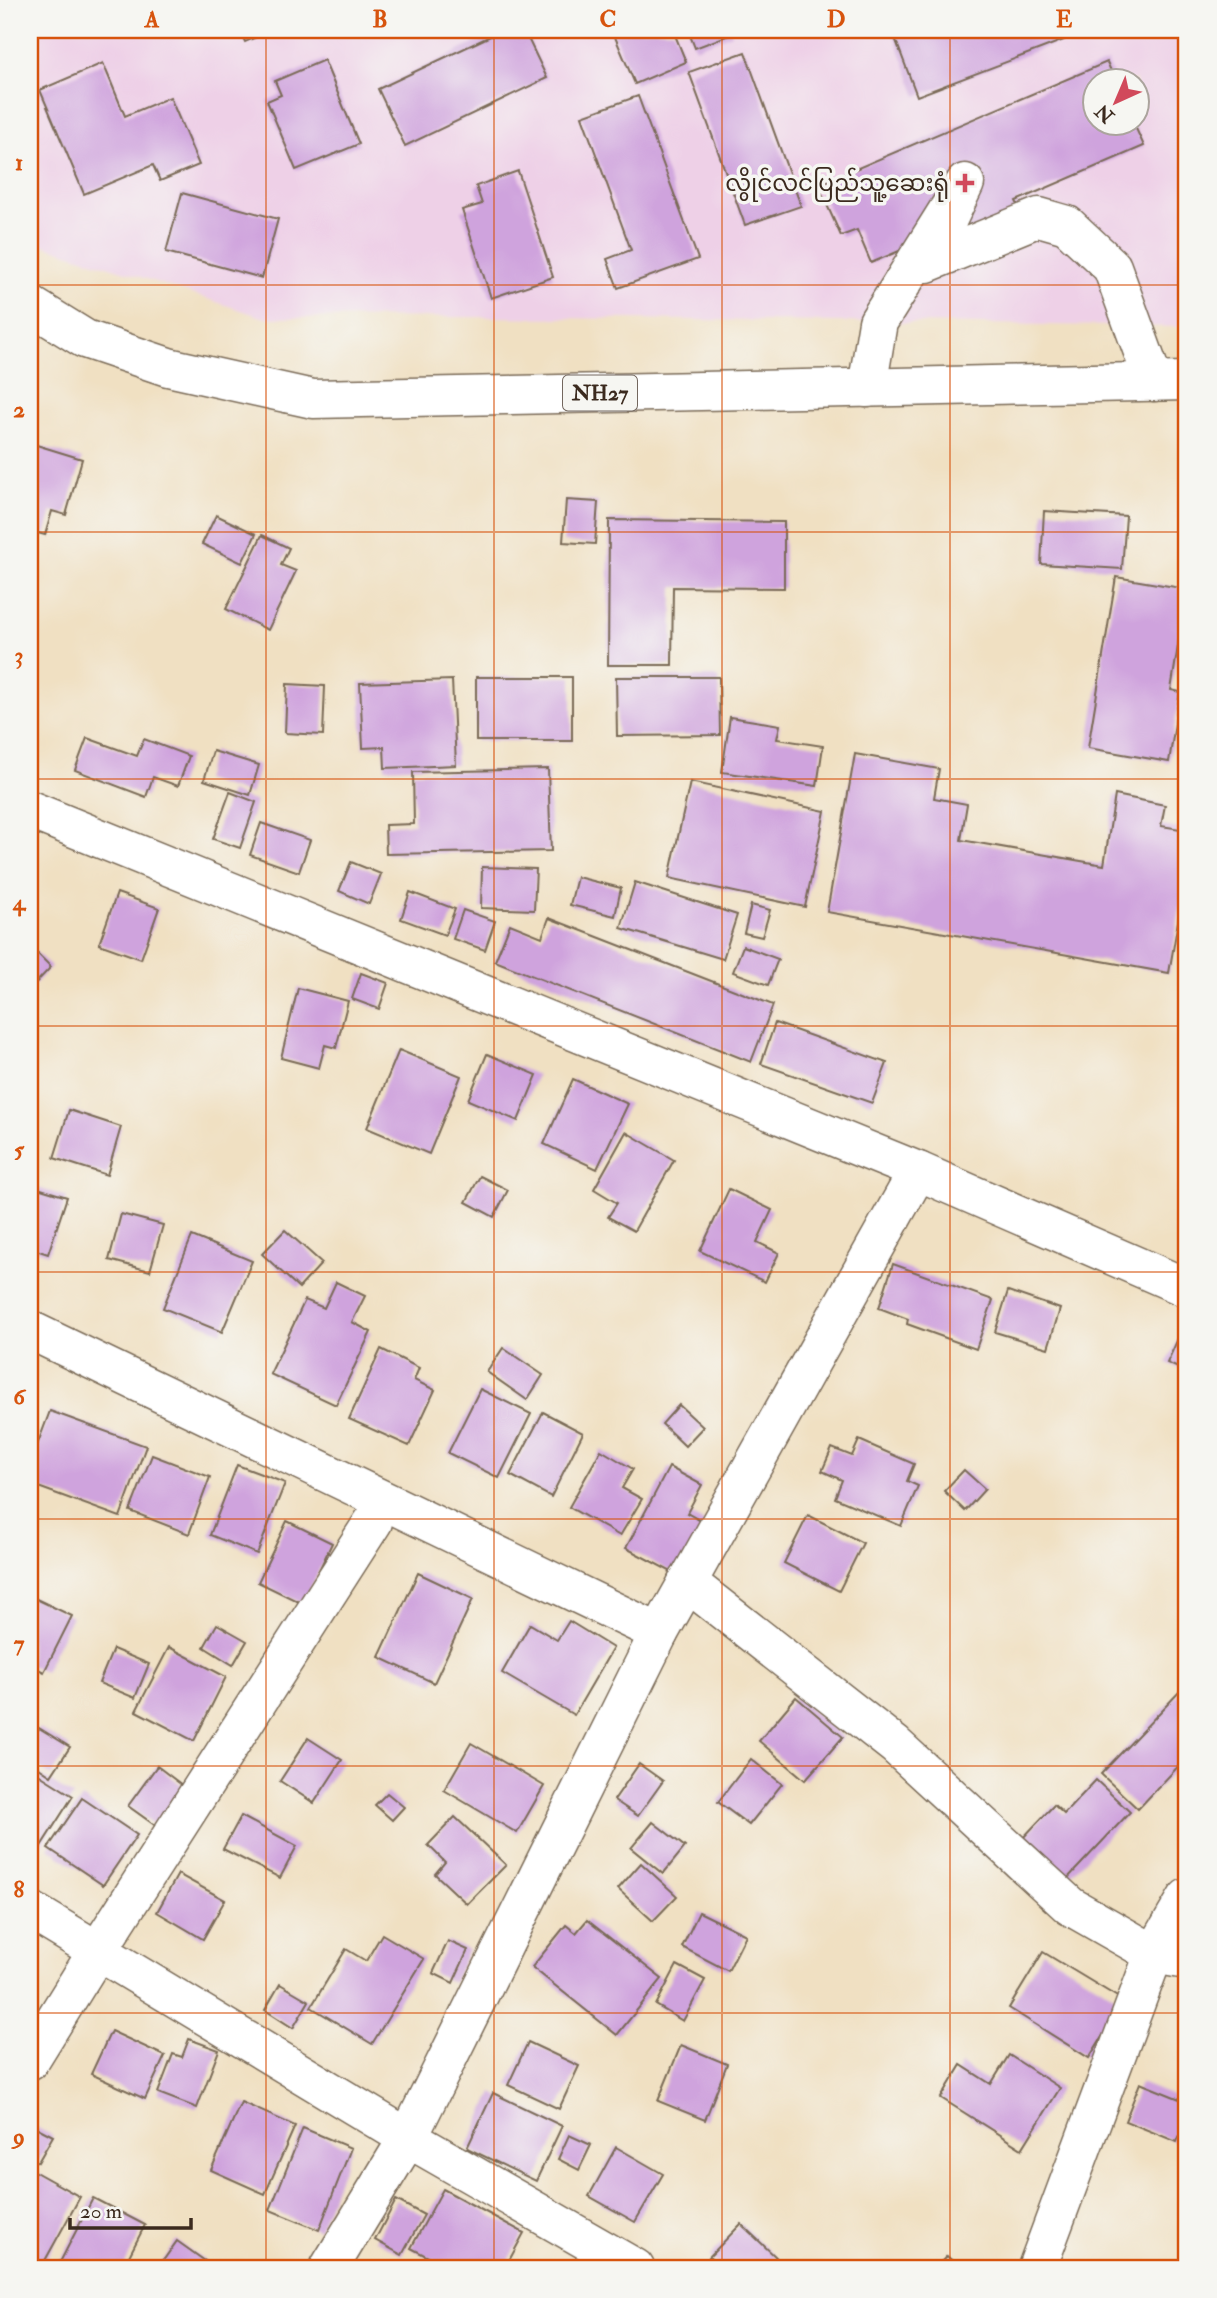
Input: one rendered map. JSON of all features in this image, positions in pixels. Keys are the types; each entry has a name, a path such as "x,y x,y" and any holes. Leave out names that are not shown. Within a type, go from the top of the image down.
{"main road":[{"path":"867,388 878,322 965,183 927,263 1039,217 1067,225 1112,267 1171,382"},
{"name":"NH27","path":"30,305 85,339 168,368 313,399 1171,382"},
{"path":"30,810 918,1171 1187,1288"},
{"path":"329,2268 408,2138 659,1633 918,1171"},
{"path":"30,1330 659,1633"},
{"path":"30,2060 373,1522"},
{"path":"687,1582 895,1745 1070,1906 1170,1957"},
{"path":"1037,2268 1170,1957 1187,1898"},
{"path":"30,1910 408,2138 635,2268"}],"shaded area":[{"path":"30,30 1187,30 1187,327 487,317 265,318 37,243 30,234"}],"building":[{"path":"217,30 272,30 245,42 240,31 221,39"},
{"path":"503,30 524,30 547,78 405,146 378,89"},
{"path":"612,30 673,30 686,62 635,84"},
{"path":"688,30 730,30 732,34 695,48"},
{"path":"892,30 1060,30 1064,40 917,96"},
{"path":"745,52 801,206 745,225 689,72"},
{"path":"324,60 359,144 296,170 267,101 281,95 275,81"},
{"path":"103,63 125,116 170,97 199,165 160,181 153,165 84,194 40,90"},
{"path":"1080,73 1080,136 1139,136 1144,146 1016,201 1032,237 946,231 871,263 857,230 841,236 818,185"},
{"path":"638,96 698,259 618,288 607,259 631,250 582,116"},
{"path":"518,171 553,277 491,298 462,210 482,204 476,186"},
{"path":"182,193 278,219 262,278 166,252"},
{"path":"30,443 82,459 66,515 52,511 45,535 30,531"},
{"path":"566,500 598,502 595,544 563,542"},
{"path":"1044,511 1126,516 1122,569 1041,564"},
{"path":"216,515 256,534 242,563 202,544"},
{"path":"609,520 784,522 784,588 673,587 672,665 608,665"},
{"path":"262,535 289,548 281,565 296,571 268,630 226,609"},
{"path":"1116,577 1187,589 1171,690 1180,692 1169,762 1088,748"},
{"path":"476,677 572,677 572,741 476,741"},
{"path":"616,677 719,677 720,735 617,736"},
{"path":"452,680 456,765 385,768 384,747 363,748 360,683"},
{"path":"287,684 325,686 323,735 285,733"},
{"path":"730,717 780,725 777,739 823,746 817,786 722,772"},
{"path":"87,738 137,756 144,739 189,756 178,786 153,777 146,797 75,770"},
{"path":"213,751 259,765 250,795 204,780"},
{"path":"855,754 939,769 934,798 967,804 961,840 1104,865 1115,795 1165,805 1161,826 1187,830 1187,870 1169,973 827,912"},
{"path":"548,769 551,851 386,854 385,825 414,824 413,772"},
{"path":"690,782 825,811 805,907 669,878"},
{"path":"230,792 256,802 240,848 213,839"},
{"path":"261,823 310,840 299,872 250,855"},
{"path":"351,862 381,874 369,904 339,891"},
{"path":"482,867 536,869 534,910 481,908"},
{"path":"577,877 621,888 615,916 570,905"},
{"path":"635,882 737,915 723,959 621,928"},
{"path":"410,892 455,909 445,935 401,919"},
{"path":"117,893 159,908 141,959 99,944"},
{"path":"751,905 770,910 762,937 744,933"},
{"path":"463,910 495,921 485,950 453,939"},
{"path":"549,918 773,1005 751,1062 495,961 510,924 542,937"},
{"path":"30,946 51,967 30,989"},
{"path":"743,946 778,959 768,985 733,972"},
{"path":"361,973 388,983 379,1009 352,999"},
{"path":"298,988 348,1001 336,1048 325,1045 319,1068 281,1058"},
{"path":"775,1023 887,1063 872,1103 761,1064"},
{"path":"399,1050 461,1076 429,1154 367,1128"},
{"path":"487,1054 537,1075 518,1121 468,1100"},
{"path":"573,1079 628,1104 597,1169 544,1144"},
{"path":"69,1110 121,1127 107,1175 54,1158"},
{"path":"626,1132 674,1160 634,1231 608,1217 617,1203 594,1189"},
{"path":"30,1166 37,1168 31,1186 67,1197 48,1254 30,1248"},
{"path":"480,1176 508,1190 494,1217 466,1202"},
{"path":"729,1189 772,1210 757,1242 779,1253 765,1282 700,1251"},
{"path":"121,1214 163,1225 150,1271 109,1260"},
{"path":"285,1230 322,1263 299,1288 262,1254"},
{"path":"192,1236 252,1261 222,1332 163,1308"},
{"path":"893,1264 993,1300 976,1349 907,1324 908,1319 879,1308"},
{"path":"336,1282 365,1296 352,1322 371,1332 336,1405 270,1374 305,1300 324,1308"},
{"path":"1008,1291 1060,1309 1048,1348 995,1332"},
{"path":"1180,1334 1187,1337 1187,1372 1167,1363"},
{"path":"503,1348 543,1375 527,1400 487,1372"},
{"path":"381,1349 419,1368 414,1380 435,1390 409,1446 349,1419"},
{"path":"480,1389 531,1414 499,1478 448,1453"},
{"path":"679,1405 703,1427 685,1446 662,1424"},
{"path":"50,1411 146,1446 120,1517 30,1484 30,1464"},
{"path":"543,1412 583,1433 551,1497 510,1475"},
{"path":"859,1440 914,1464 907,1481 918,1486 901,1526 835,1498 842,1480 822,1471 832,1448 852,1456"},
{"path":"601,1450 633,1469 622,1488 642,1499 620,1536 569,1507"},
{"path":"152,1455 210,1477 189,1534 130,1511"},
{"path":"237,1465 285,1483 257,1554 210,1535"},
{"path":"669,1467 702,1485 687,1513 706,1524 679,1576 626,1548"},
{"path":"964,1470 985,1489 965,1511 944,1491"},
{"path":"808,1515 863,1543 839,1591 784,1563"},
{"path":"287,1521 332,1543 303,1604 258,1582"},
{"path":"418,1573 473,1599 434,1683 379,1657"},
{"path":"30,1596 72,1616 44,1672 30,1665"},
{"path":"569,1621 613,1648 574,1715 502,1673 530,1624 557,1640"},
{"path":"217,1624 247,1641 233,1665 204,1647"},
{"path":"169,1647 226,1677 194,1741 136,1711"},
{"path":"113,1649 149,1664 135,1698 99,1683"},
{"path":"1182,1689 1187,1694 1187,1757 1138,1809 1101,1774"},
{"path":"796,1697 843,1737 805,1780 759,1741"},
{"path":"39,1728 70,1747 51,1776 30,1762 30,1743"},
{"path":"308,1738 342,1760 314,1803 280,1781"},
{"path":"471,1743 544,1786 517,1833 444,1790"},
{"path":"751,1759 782,1784 749,1825 718,1802"},
{"path":"639,1764 663,1781 638,1816 614,1800"},
{"path":"157,1766 191,1792 163,1831 128,1806"},
{"path":"35,1772 73,1796 41,1846 30,1839 30,1780"},
{"path":"1096,1780 1130,1812 1065,1881 1021,1840 1054,1805 1064,1814"},
{"path":"387,1793 404,1807 392,1820 375,1805"},
{"path":"82,1798 137,1835 103,1885 48,1848"},
{"path":"241,1816 297,1846 280,1878 223,1849"},
{"path":"455,1817 506,1865 467,1904 435,1874 445,1862 428,1845"},
{"path":"653,1822 685,1847 663,1874 631,1848"},
{"path":"641,1863 677,1896 653,1921 618,1889"},
{"path":"178,1874 225,1900 203,1939 157,1912"},
{"path":"699,1912 746,1935 728,1971 682,1947"},
{"path":"587,1920 662,1979 617,2035 532,1967 566,1925 576,1933"},
{"path":"382,1934 424,1959 372,2044 311,2007 346,1949 366,1961"},
{"path":"448,1941 468,1950 453,1983 433,1973"},
{"path":"1043,1952 1124,2001 1089,2058 1009,2008"},
{"path":"677,1965 705,1980 683,2021 656,2005"},
{"path":"280,1984 309,2001 293,2028 265,2010"},
{"path":"111,2031 165,2056 145,2099 91,2074"},
{"path":"189,2039 219,2050 197,2108 158,2093 173,2054 182,2057"},
{"path":"528,2042 579,2066 559,2109 508,2085"},
{"path":"681,2045 727,2064 705,2120 658,2101"},
{"path":"1009,2055 1060,2088 1022,2149 941,2098 961,2065 991,2084"},
{"path":"1140,2083 1187,2102 1187,2118 1177,2142 1125,2121"},
{"path":"493,2093 562,2126 536,2181 467,2148"},
{"path":"241,2102 295,2126 265,2194 211,2170"},
{"path":"30,2124 53,2136 38,2162 30,2157"},
{"path":"303,2128 351,2148 319,2230 270,2210"},
{"path":"569,2135 591,2145 579,2170 558,2159"},
{"path":"616,2147 663,2174 635,2222 589,2196"},
{"path":"30,2169 80,2197 42,2266 30,2259"},
{"path":"443,2189 524,2233 505,2268 449,2268 411,2248"},
{"path":"93,2198 145,2225 123,2268 57,2268"},
{"path":"396,2200 424,2215 402,2255 375,2240"},
{"path":"741,2224 776,2257 765,2268 721,2268 709,2257"},
{"path":"177,2241 205,2261 200,2268 158,2268"},
{"path":"947,2256 960,2268 935,2268"}],"place":[{"name":"လွိုင်လင်ပြည်သူ့ဆေးရုံ","path":"965,183"}]}
